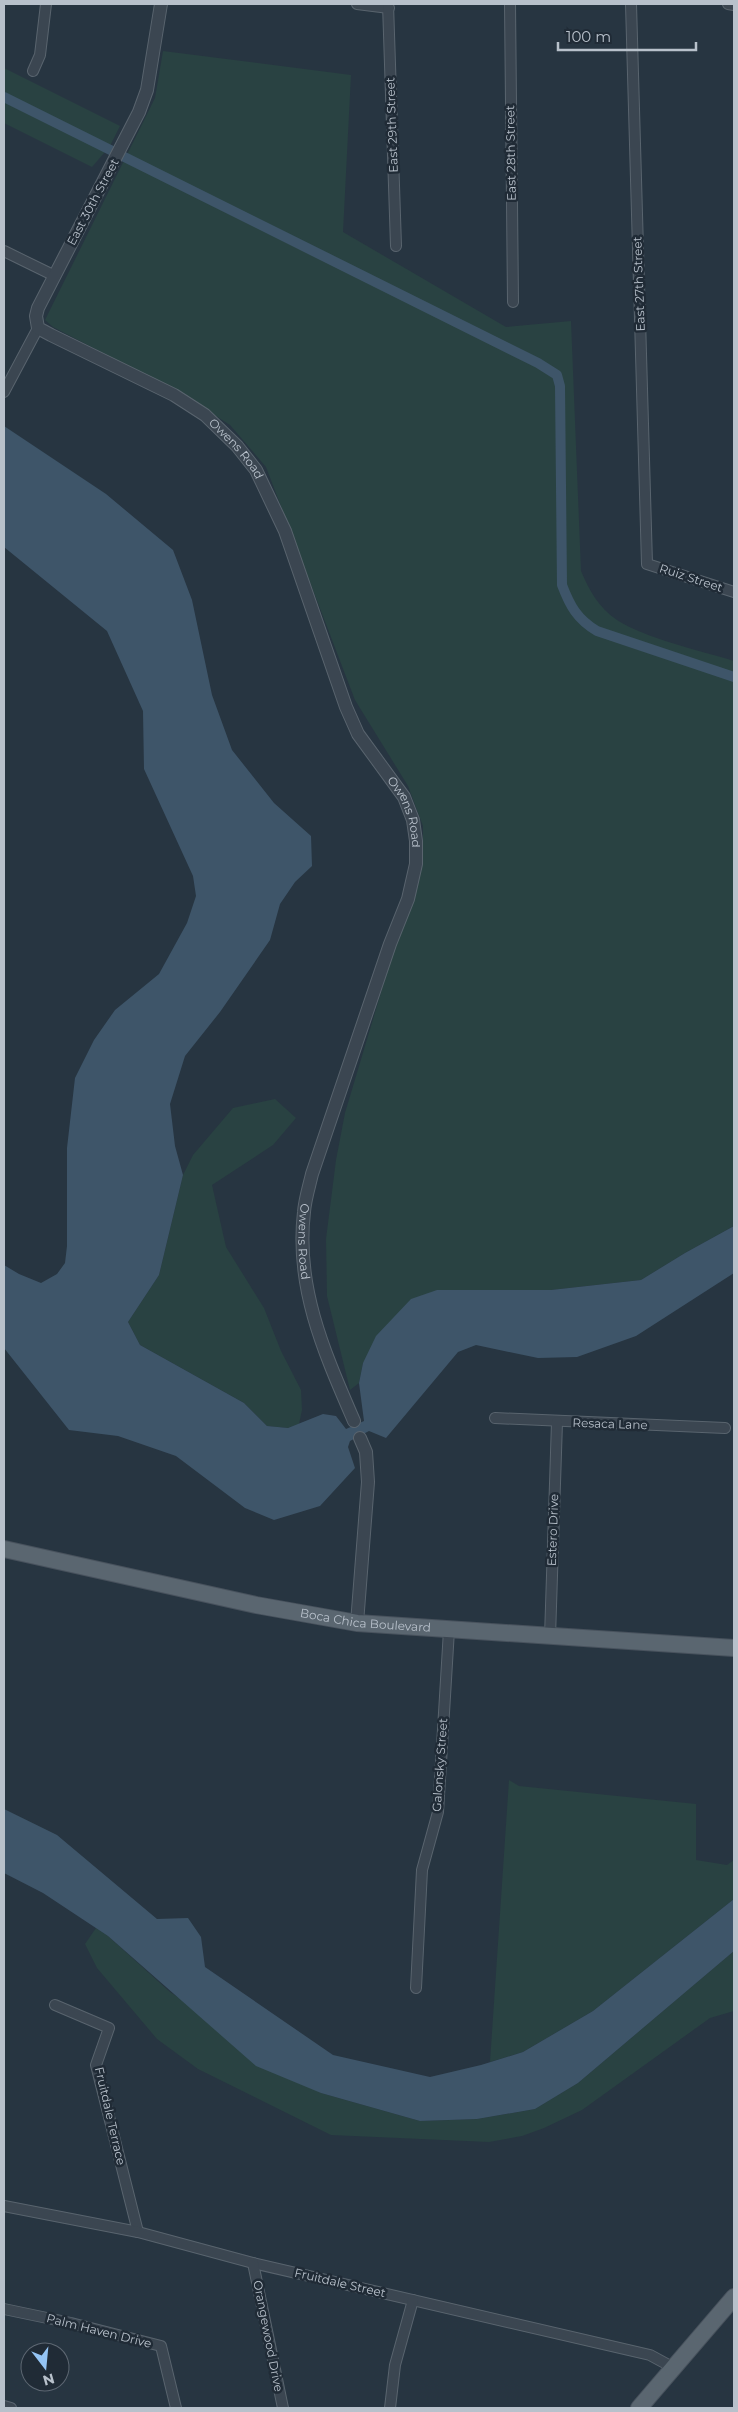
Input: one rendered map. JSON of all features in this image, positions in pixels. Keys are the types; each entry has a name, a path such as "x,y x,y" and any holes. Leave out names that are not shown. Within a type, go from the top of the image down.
{"main road":[{"name":"Boca Chica Boulevard","path":"4,1549 256,1605 357,1623 734,1648"},
{"path":"639,2408 734,2297"}],"street":[{"path":"33,71 40,54 46,4"},
{"name":"East 30th Street","path":"4,392 38,328 36,316 38,308 105,181 147,90 161,4"},
{"path":"357,4 388,6"},
{"name":"East 28th Street","path":"510,4 513,302"},
{"name":"East 27th Street","path":"631,4 647,564"},
{"path":"728,4 734,5"},
{"name":"East 29th Street","path":"388,6 396,246"},
{"path":"4,251 55,276"},
{"name":"Owens Road","path":"38,328 174,394 205,416 237,446 256,470 285,531 346,707 358,734 404,797 413,820 416,841 416,864 408,899 390,944 312,1174 304,1211 303,1274 312,1317 318,1337 354,1422"},
{"name":"Ruiz Street","path":"647,564 734,592"},
{"name":"Resaca Lane","path":"495,1418 725,1428"},
{"name":"Estero Drive","path":"550,1637 557,1422"},
{"path":"357,1623 368,1490 368,1467 360,1438"},
{"name":"Galonsky Street","path":"416,1988 422,1870 438,1812 449,1630"},
{"name":"Fruitdale Terrace","path":"56,2005 109,2028 96,2065 138,2232"},
{"name":"Fruitdale Street","path":"4,2206 138,2232 253,2263 650,2355 674,2368"},
{"name":"Orangewood Drive","path":"253,2263 283,2408"},
{"path":"390,2408 395,2365 413,2300"},
{"name":"Palm Haven Drive","path":"4,2309 71,2323 161,2346 176,2408"},
{"path":"4,2406 11,2408"}],"green space":[{"path":"163,51 351,75 343,232 506,327 571,321 581,571 584,578 591,592 605,610 628,627 657,638 734,661 734,1226 641,1280 551,1290 437,1290 363,1363 359,1383 350,1390 327,1296 326,1239 336,1160 345,1113 423,852 423,826 408,786 355,700 266,467 230,425 178,392 53,327 45,320 155,98"},
{"path":"4,68 120,126 110,146 92,167 4,123"},
{"path":"275,1099 296,1118 273,1145 212,1185 226,1247 264,1308 281,1351 301,1390 302,1410 299,1424 288,1428 267,1426 244,1403 140,1345 128,1322 159,1275 183,1175 193,1155 233,1108"},
{"path":"509,1780 519,1786 696,1804 696,1860 727,1865 734,1860 734,1899 593,2011 523,2052 490,2062"},
{"path":"96,1928 108,1936 170,1992 321,2093 420,2121 477,2119 535,2109 578,2083 734,1951 734,2011 710,2018 582,2110 522,2136 489,2142 331,2135 198,2069 157,2039 97,1968 85,1944"}],"water":[{"path":"4,426 106,494 173,550 192,600 212,695 232,750 274,803 311,836 312,866 295,882 280,904 270,940 220,1012 185,1056 170,1104 175,1146 183,1175 159,1275 128,1322 140,1345 244,1403 267,1426 288,1428 323,1414 336,1416 346,1429 364,1421 359,1383 363,1363 376,1336 411,1299 437,1290 551,1290 641,1280 734,1226 734,1273 636,1336 577,1357 538,1358 476,1345 458,1352 386,1438 369,1431 350,1441 348,1447 355,1468 320,1506 274,1520 245,1508 176,1456 118,1436 69,1430 4,1348 4,1265 19,1274 41,1283 57,1274 65,1263 67,1246 67,1148 75,1078 94,1040 115,1010 159,974 187,923 196,896 193,876 144,769 143,711 107,631 4,547"},
{"path":"4,1809 57,1835 157,1919 188,1918 201,1937 205,1967 333,2055 430,2077 481,2065 523,2052 593,2011 734,1899 734,1951 578,2083 535,2109 477,2119 420,2121 321,2093 256,2066 108,1936 43,1893 4,1873"}],"waterway":[{"path":"4,97 538,363 557,375 560,386 562,585 571,606 584,622 597,631 734,677"}]}
